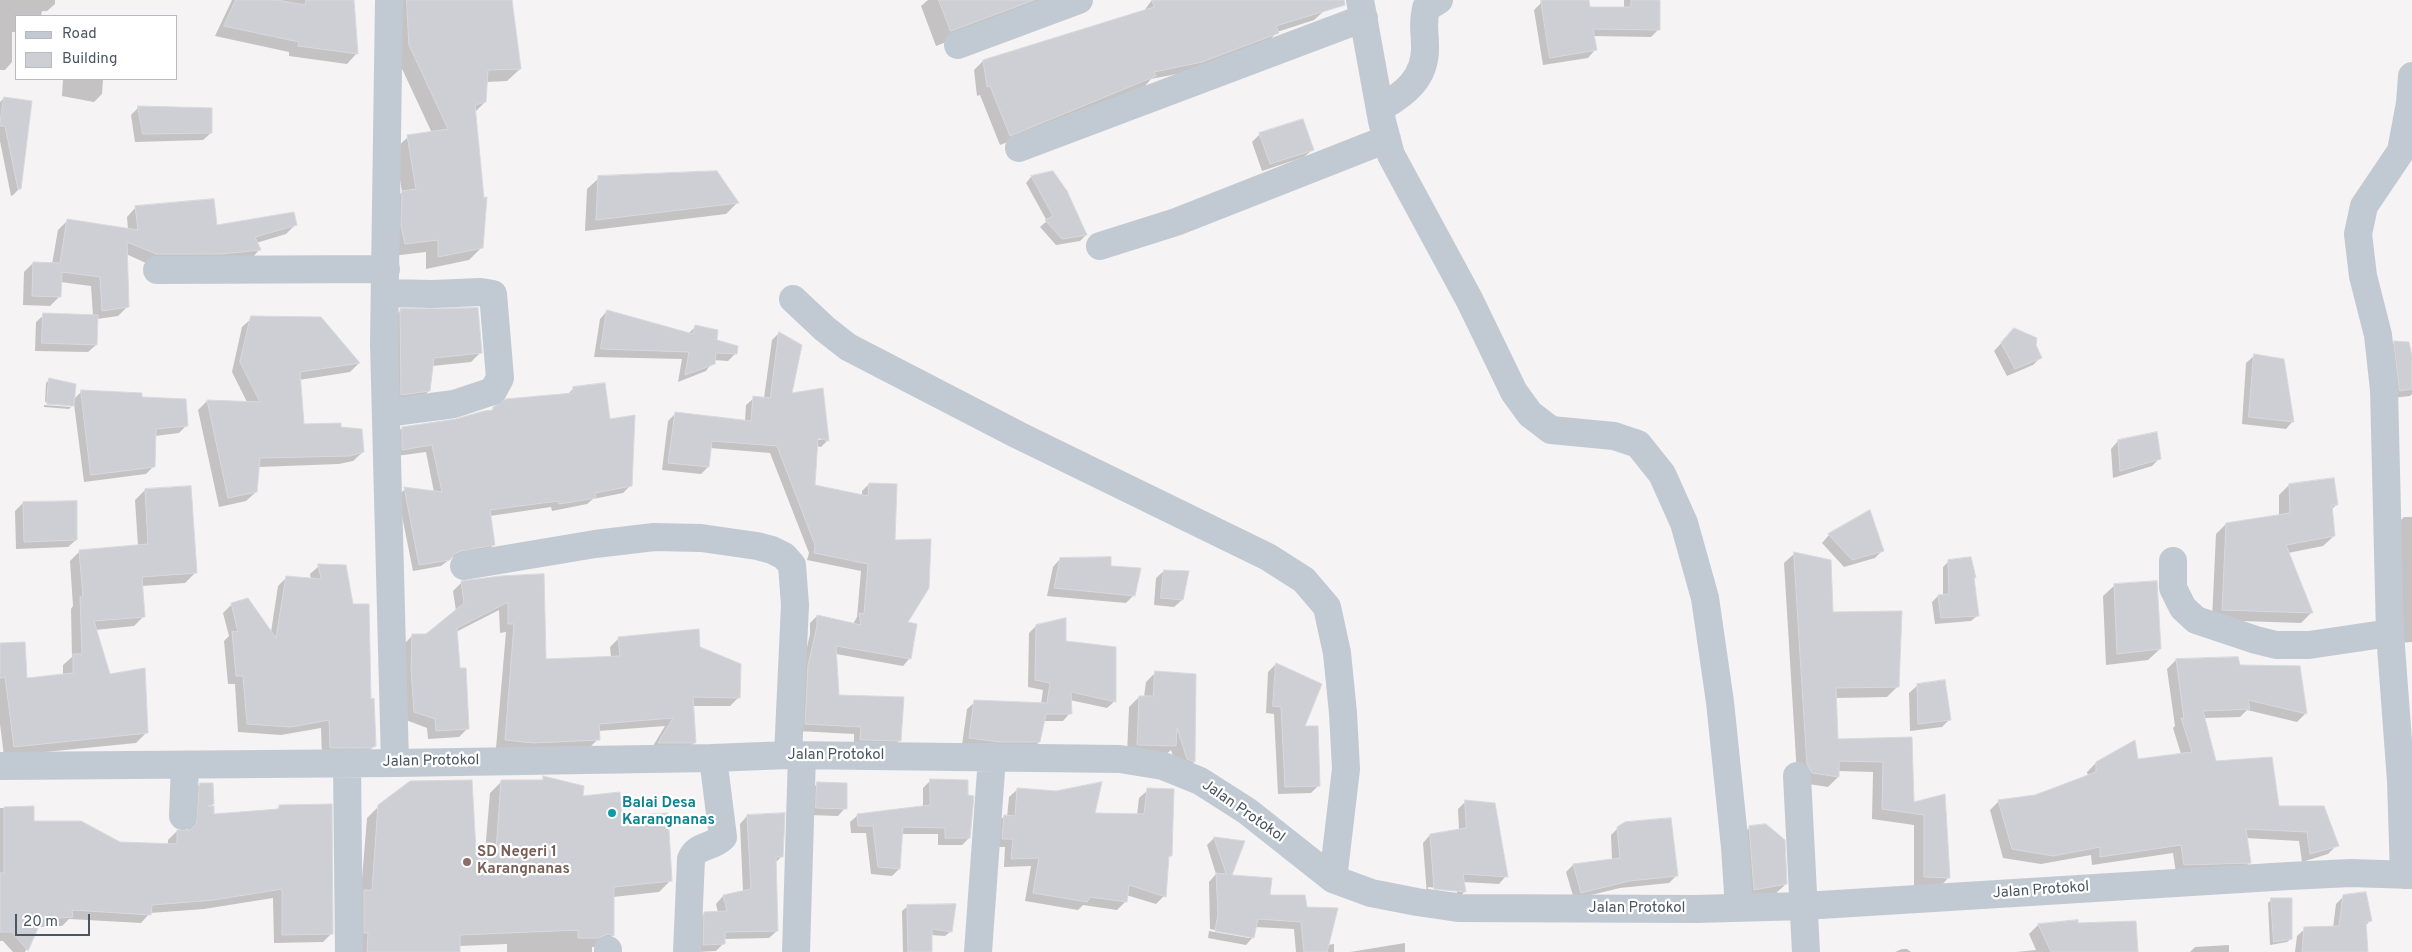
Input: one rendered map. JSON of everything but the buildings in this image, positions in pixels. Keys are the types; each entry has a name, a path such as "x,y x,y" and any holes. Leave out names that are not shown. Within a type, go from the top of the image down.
{"street":[{"path":"389,0 384,344 395,763"},
{"path":"958,45 1079,0"},
{"path":"1380,108 1407,91 1423,67 1425,46 1422,26 1426,8 1439,0"},
{"path":"1019,148 1362,9 1380,108 1391,155 1470,301 1514,392 1530,414 1551,430 1614,436 1638,444 1662,474 1684,523 1705,598 1720,702 1735,847 1739,908"},
{"path":"2408,875 2390,633 2384,390 2378,335 2363,276 2358,234 2364,206 2401,151 2410,103 2412,76"},
{"path":"1100,246 1176,222 1387,139"},
{"path":"157,270 386,281 432,294 481,292 493,294 500,378 493,391 454,404 386,413"},
{"path":"793,298 825,329 848,347 1018,435 1268,557 1304,580 1327,607 1336,653 1343,712 1346,769 1333,879"},
{"path":"464,566 595,544 654,537 701,538 757,546 784,556 792,565 795,605 796,952"},
{"path":"2173,561 2173,588 2183,608 2196,620 2256,640 2276,645 2310,645 2390,633"},
{"name":"Jalan Protokol","path":"0,766 395,763 795,755 1120,759 1163,766 1200,781 1247,811 1333,879 1371,893 1458,908 1739,908 1804,906 2351,873 2408,875"},
{"path":"978,952 992,757"},
{"path":"687,952 691,859 697,850 716,844 723,837 712,758"},
{"path":"347,762 348,952"},
{"path":"183,816 185,765"},
{"path":"1797,776 1806,952"}],"place":[{"name":"Balai Desa Karangnanas","path":"612,813"},
{"name":"SD Negeri 1 Karangnanas","path":"467,862"}]}
